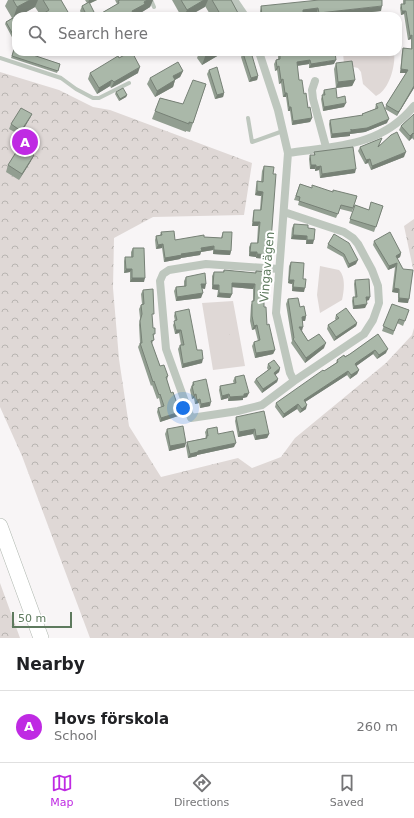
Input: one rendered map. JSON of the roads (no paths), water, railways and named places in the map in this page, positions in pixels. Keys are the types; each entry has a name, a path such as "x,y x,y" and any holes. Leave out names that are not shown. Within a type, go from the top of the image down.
{"highway":[{"path":"0,526 41,638"},
{"path":"0,549 32,638"}],"street":[{"path":"234,0 242,12"},
{"name":"Vingavägen","path":"260,56 283,131 288,153 276,313 290,373 294,381"},
{"path":"314,82 312,90 313,99 326,147"},
{"path":"288,153 367,140 379,135 404,118 414,106"},
{"path":"279,269 206,264 169,270 163,274 160,281 166,349 191,418 238,411 262,405 294,381 364,334 378,310 380,296 378,286 372,270 358,244 353,238 344,232 284,212"}],"lane":[{"path":"152,0 154,7"},
{"path":"0,58 61,78 80,92 93,98 99,98 129,83"},
{"path":"248,118 252,142 283,131"}],"place":[{"name":"Hovs förskola","path":"25,142"}]}
